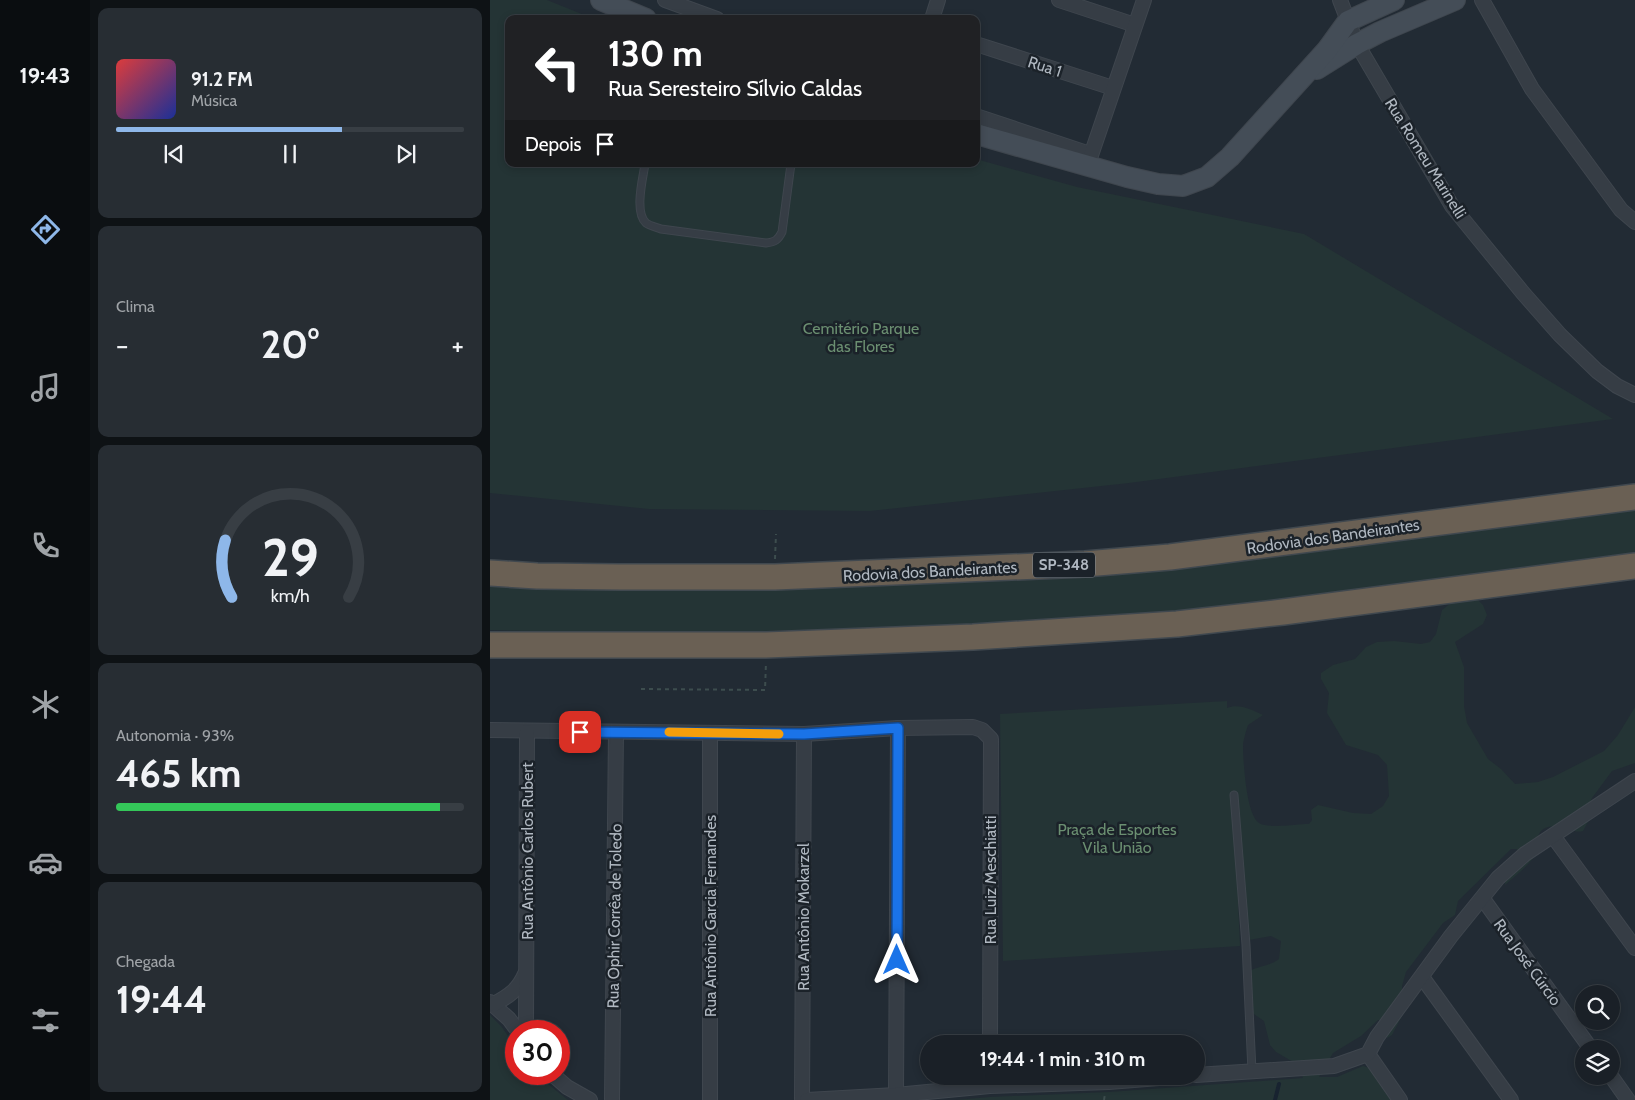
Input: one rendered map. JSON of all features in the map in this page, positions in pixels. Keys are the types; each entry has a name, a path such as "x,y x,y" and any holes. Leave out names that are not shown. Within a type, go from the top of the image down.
{"highway":[{"name":"Rodovia dos Bandeirantes","path":"490,573 537,576 775,577 1066,565 1170,557 1635,497"},
{"path":"490,645 766,645 973,637 1177,624 1635,566"}],"main road":[{"path":"601,0 637,15"},
{"path":"980,135 1088,160 1158,184 1183,186 1207,177 1230,157 1327,50 1348,21 1394,0"},
{"path":"1299,80 1380,32 1456,0"}],"street":[{"path":"665,0 706,15"},
{"path":"933,15 938,0"},
{"path":"1059,0 1135,25"},
{"path":"980,118 1088,160 1144,0"},
{"name":"Rua Romeu Marinelli","path":"1340,0 1357,44 1452,206 1560,335 1597,371 1617,386 1635,395"},
{"path":"1482,0 1532,89 1621,210 1635,222"},
{"name":"Rua 1","path":"980,45 1113,88"},
{"name":"Rua Luiz Meschiatti","path":"898,728 973,727 982,730 991,739 990,1035"},
{"path":"490,730 527,732 804,734 898,728 896,1095"},
{"name":"Rua Antônio Carlos Rubert","path":"526,1020 527,732"},
{"name":"Rua Ophir Corrêa de Toledo","path":"612,1100 616,732"},
{"name":"Rua Antônio Garcia Fernandes","path":"710,732 710,1100"},
{"name":"Rua Antônio Mokarzel","path":"802,1100 804,734"},
{"path":"1205,1074 1334,1066 1368,1054 1377,1038 1451,936 1483,899 1498,878 1525,854 1635,781"},
{"path":"1553,836 1635,948"},
{"name":"Rua José Cúrcio","path":"1483,899 1585,1040"},
{"path":"510,1020 492,1003 512,994 527,971"},
{"path":"1422,977 1511,1100"},
{"path":"1368,1054 1400,1100"},
{"path":"564,1085 590,1100"},
{"path":"807,1100 896,1095 963,1085"},
{"path":"1617,1085 1628,1100"}],"lane":[{"path":"645,167 639,208 642,218 646,223 660,229 766,243 779,239 782,232 791,167"},
{"path":"1234,795 1246,946 1252,1071"}],"path":[{"path":"775,577 776,534"},
{"path":"641,689 765,690 766,645"}],"green space":[{"name":"Cemitério Parque das Flores","path":"490,0 547,0 584,15 505,15 505,167 980,167 980,160 1077,187 1304,234 1613,419 1129,483 870,511 649,509 490,493"},
{"path":"1635,509 1635,554 1229,606 1086,617 830,630 575,632 490,630 490,585 680,588"},
{"name":"Praça de Esportes Vila União","path":"1476,598 1483,605 1487,615 1483,624 1455,642 1464,667 1464,706 1467,723 1488,759 1515,784 1538,782 1553,777 1604,751 1618,735 1635,707 1635,763 1612,771 1592,798 1588,809 1589,820 1583,831 1579,832 1561,826 1543,829 1538,837 1533,858 1505,885 1507,876 1516,858 1517,849 1511,849 1458,901 1455,915 1443,923 1406,972 1402,986 1403,1014 1392,1035 1387,1038 1386,1022 1378,1020 1361,1036 1333,1053 1319,1077 1337,1077 1363,1066 1369,1068 1391,1100 956,1100 1109,1092 1303,1078 1295,1063 1276,1052 1270,1045 1264,1021 1251,1012 1248,972 1279,959 1281,941 1271,936 1249,940 1238,903 1240,946 1003,961 1000,714 1227,701 1227,708 1236,706 1250,709 1263,715 1248,725 1243,744 1248,798 1251,809 1259,823 1276,826 1309,824 1312,820 1311,810 1318,805 1353,813 1371,814 1383,806 1389,796 1387,765 1378,755 1346,745 1327,713 1329,693 1321,679 1321,673 1333,665 1355,659 1366,647 1377,642 1394,641 1421,644 1430,642 1436,634 1442,610 1456,599"},
{"path":"490,1015 505,1032 505,1085 549,1085 568,1100 490,1100"}],"waterway":[{"path":"1275,1100 1279,1084"}],"slow traffic":[{"path":"669,732 779,734"}],"route":[{"path":"580,732 804,734 898,728 897,960"}]}
